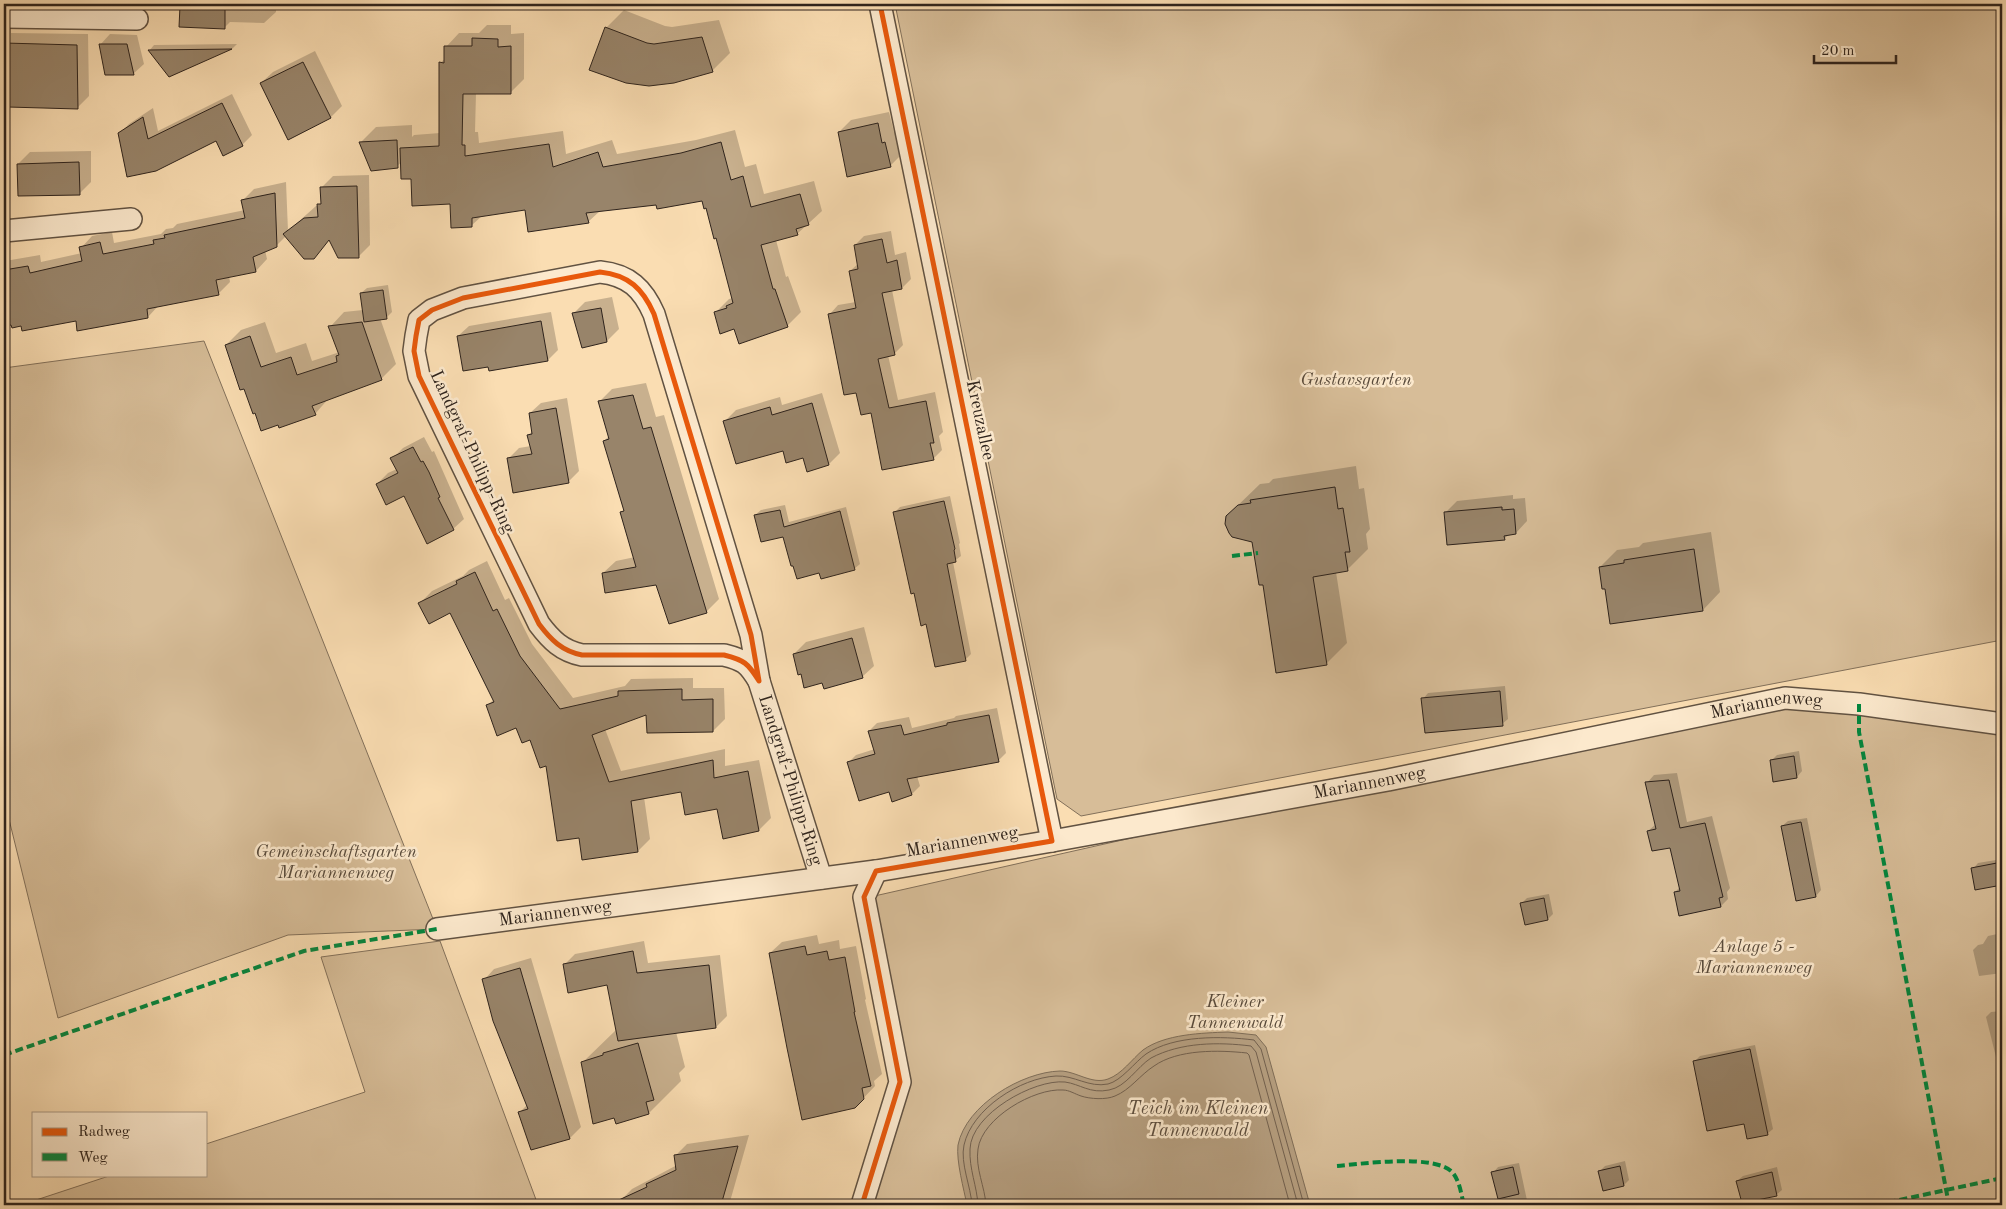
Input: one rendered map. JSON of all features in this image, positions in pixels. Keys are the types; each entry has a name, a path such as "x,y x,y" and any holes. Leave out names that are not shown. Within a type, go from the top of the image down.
{"street":[{"name":"Kreuzallee","path":"880,4 1052,841"},
{"path":"4,17 136,19"},
{"path":"4,231 131,219"},
{"name":"Landgraf-Philipp-Ring","path":"759,681 749,665 740,658 724,654 582,655 571,653 558,646 549,637 534,615 419,376 414,351 419,320 432,310 464,298 600,272 621,277 643,293 654,314 751,634 759,681 821,878"},
{"name":"Mariannenweg","path":"437,929 876,871 1052,841 1397,778 1785,698 1859,704 2002,724"},
{"path":"862,1205 900,1082 864,897 876,871"}],"green space":[{"name":"Gustavsgarten","path":"895,4 2002,4 2002,640 1081,816 1057,799"},
{"name":"Gemeinschaftsgarten Mariannenweg","path":"204,341 437,929 288,935 58,1018 4,799 4,368"},
{"path":"1785,698 2002,723 2002,1205 868,1205 908,1084 870,897 1388,780"},
{"path":"440,941 538,1205 21,1205 109,1176 208,1176 208,1143 365,1092 321,957"}],"water":[{"name":"Teich im Kleinen Tannenwald","path":"1228,1032 1256,1035 1266,1047 1310,1205 967,1205 959,1167 958,1145 963,1130 972,1117 998,1093 1029,1077 1060,1071 1096,1080 1108,1079 1122,1070 1143,1050 1162,1041 1184,1035"}],"building":[{"path":"180,6 225,8 225,29 179,27"},
{"path":"605,27 654,44 702,37 713,72 674,83 649,86 626,83 589,70"},
{"path":"472,38 498,39 498,47 511,46 511,94 463,94 462,145 465,145 465,156 549,144 553,167 598,152 603,167 681,153 721,142 731,180 743,176 751,207 800,194 809,225 796,229 798,235 761,245 773,289 775,289 788,327 739,344 734,329 720,334 714,312 727,308 726,306 733,303 716,238 714,239 706,208 704,209 702,201 657,209 656,205 586,213 589,223 528,232 525,210 472,218 472,227 451,228 450,204 412,206 411,179 401,179 400,148 439,146 439,62 444,63 444,46 472,46"},
{"path":"4,43 77,45 78,109 8,107 9,65 4,65"},
{"path":"99,44 127,44 134,75 105,75"},
{"path":"232,49 169,77 148,50"},
{"path":"303,62 331,118 288,140 260,83"},
{"path":"222,103 243,146 223,156 216,141 156,171 127,177 118,133 143,117 148,139"},
{"path":"878,123 882,143 885,142 891,167 847,177 838,132"},
{"path":"397,140 398,168 371,171 359,142"},
{"path":"79,162 80,195 18,196 17,164"},
{"path":"357,186 359,258 338,258 329,240 314,259 304,259 283,234 304,218 318,217 317,204 321,204 320,187"},
{"path":"275,193 277,247 253,257 256,272 216,280 219,295 147,309 148,318 77,331 76,321 22,331 21,326 12,328 11,325 4,326 4,270 28,266 30,273 82,261 79,247 100,242 103,254 154,244 153,240 165,238 164,235 245,218 241,200"},
{"path":"882,239 887,263 897,260 902,289 882,293 895,355 878,359 889,408 926,401 934,443 930,443 934,460 882,470 871,413 861,415 856,393 844,395 828,314 856,308 849,271 858,269 854,245"},
{"path":"383,290 387,319 364,322 360,293"},
{"path":"601,308 607,342 582,348 572,313"},
{"path":"541,321 548,361 489,371 488,367 463,371 457,336"},
{"path":"362,322 382,380 312,406 316,415 279,428 278,425 261,431 244,389 240,390 225,345 250,336 261,367 291,357 297,375 337,362 336,356 339,355 328,326"},
{"path":"633,395 643,429 651,427 707,613 669,624 656,585 605,593 602,573 636,567 620,512 624,511 603,441 609,439 598,401"},
{"path":"812,403 829,465 807,472 803,458 786,463 783,451 736,464 723,421 770,407 772,415"},
{"path":"556,408 569,483 513,493 507,458 532,454 527,435 532,434 529,413"},
{"path":"413,447 429,472 440,497 438,498 454,530 427,544 404,496 386,505 376,484 398,473 390,458"},
{"path":"1335,487 1338,509 1343,508 1350,552 1345,552 1348,571 1313,577 1327,665 1276,673 1263,585 1259,585 1252,542 1232,537 1225,524 1226,516 1238,505 1251,503 1250,500"},
{"path":"944,501 955,549 956,562 947,564 966,661 935,667 926,624 921,626 914,593 911,594 893,512"},
{"path":"1502,507 1502,510 1514,509 1516,534 1504,536 1505,540 1447,545 1444,512"},
{"path":"780,510 784,527 840,511 855,570 821,579 819,573 797,579 793,566 791,566 783,537 761,542 754,515"},
{"path":"1694,549 1703,611 1610,624 1605,589 1602,589 1599,567 1624,563 1624,560"},
{"path":"475,572 493,611 497,609 520,656 560,709 618,696 618,691 682,689 682,700 713,699 713,732 647,733 646,715 592,735 609,782 713,760 714,778 748,771 759,831 723,839 717,809 685,815 681,792 631,801 638,852 582,860 579,838 557,841 546,766 540,768 530,740 522,743 516,728 497,736 486,705 494,702 450,613 429,624 418,603 457,584 456,581"},
{"path":"852,638 863,678 824,689 822,683 804,688 801,674 798,675 793,654"},
{"path":"1500,691 1503,726 1425,733 1421,698"},
{"path":"989,715 999,762 907,779 912,795 892,802 889,792 859,801 847,762 875,754 868,731 901,725 904,735 947,725 947,723"},
{"path":"1794,756 1797,778 1773,782 1770,760"},
{"path":"1669,780 1680,828 1705,823 1723,897 1719,898 1721,907 1679,916 1674,892 1680,891 1670,848 1652,851 1647,831 1656,829 1645,782"},
{"path":"1801,822 1816,897 1796,901 1781,826"},
{"path":"2002,862 2002,885 1975,890 1971,868"},
{"path":"1544,898 1548,920 1525,925 1520,903"},
{"path":"805,946 807,955 827,951 829,960 845,957 854,1012 871,1086 862,1088 864,1099 855,1108 802,1120 769,953"},
{"path":"633,951 637,973 709,965 716,1028 618,1041 607,985 568,993 563,964"},
{"path":"520,968 570,1139 531,1150 518,1112 528,1109 493,1021 482,979"},
{"path":"638,1043 654,1100 646,1102 649,1114 616,1124 614,1118 593,1124 581,1062 603,1055 603,1053"},
{"path":"1750,1049 1768,1135 1747,1139 1744,1124 1707,1131 1693,1061"},
{"path":"738,1146 721,1205 608,1205 647,1187 646,1184 676,1170 674,1155"},
{"path":"1620,1166 1624,1186 1603,1191 1598,1171"},
{"path":"1513,1167 1519,1194 1498,1199 1491,1172"},
{"path":"1772,1172 1777,1196 1742,1203 1736,1181"}],"marked path":[{"path":"1232,556 1258,553"},
{"path":"1859,704 1859,732 1949,1205"},
{"path":"4,1055 304,951 437,929"},
{"path":"1337,1166 1398,1161 1431,1163 1444,1167 1453,1173 1459,1184 1464,1205"},
{"path":"1876,1205 2002,1178"}],"cycle path":[{"path":"862,1205 900,1082 864,897 876,871 1052,841 880,4"},
{"path":"600,272 619,276 634,285 645,297 654,314 751,635 759,681 745,663 724,655 582,655 563,648 553,640 539,624 419,376 414,351 419,320 432,310 463,298 600,272"}],"park label":[{"name":"Anlage 5 - Mariannenweg","path":"1754,958"},
{"name":"Kleiner Tannenwald","path":"1235,1012"}]}
